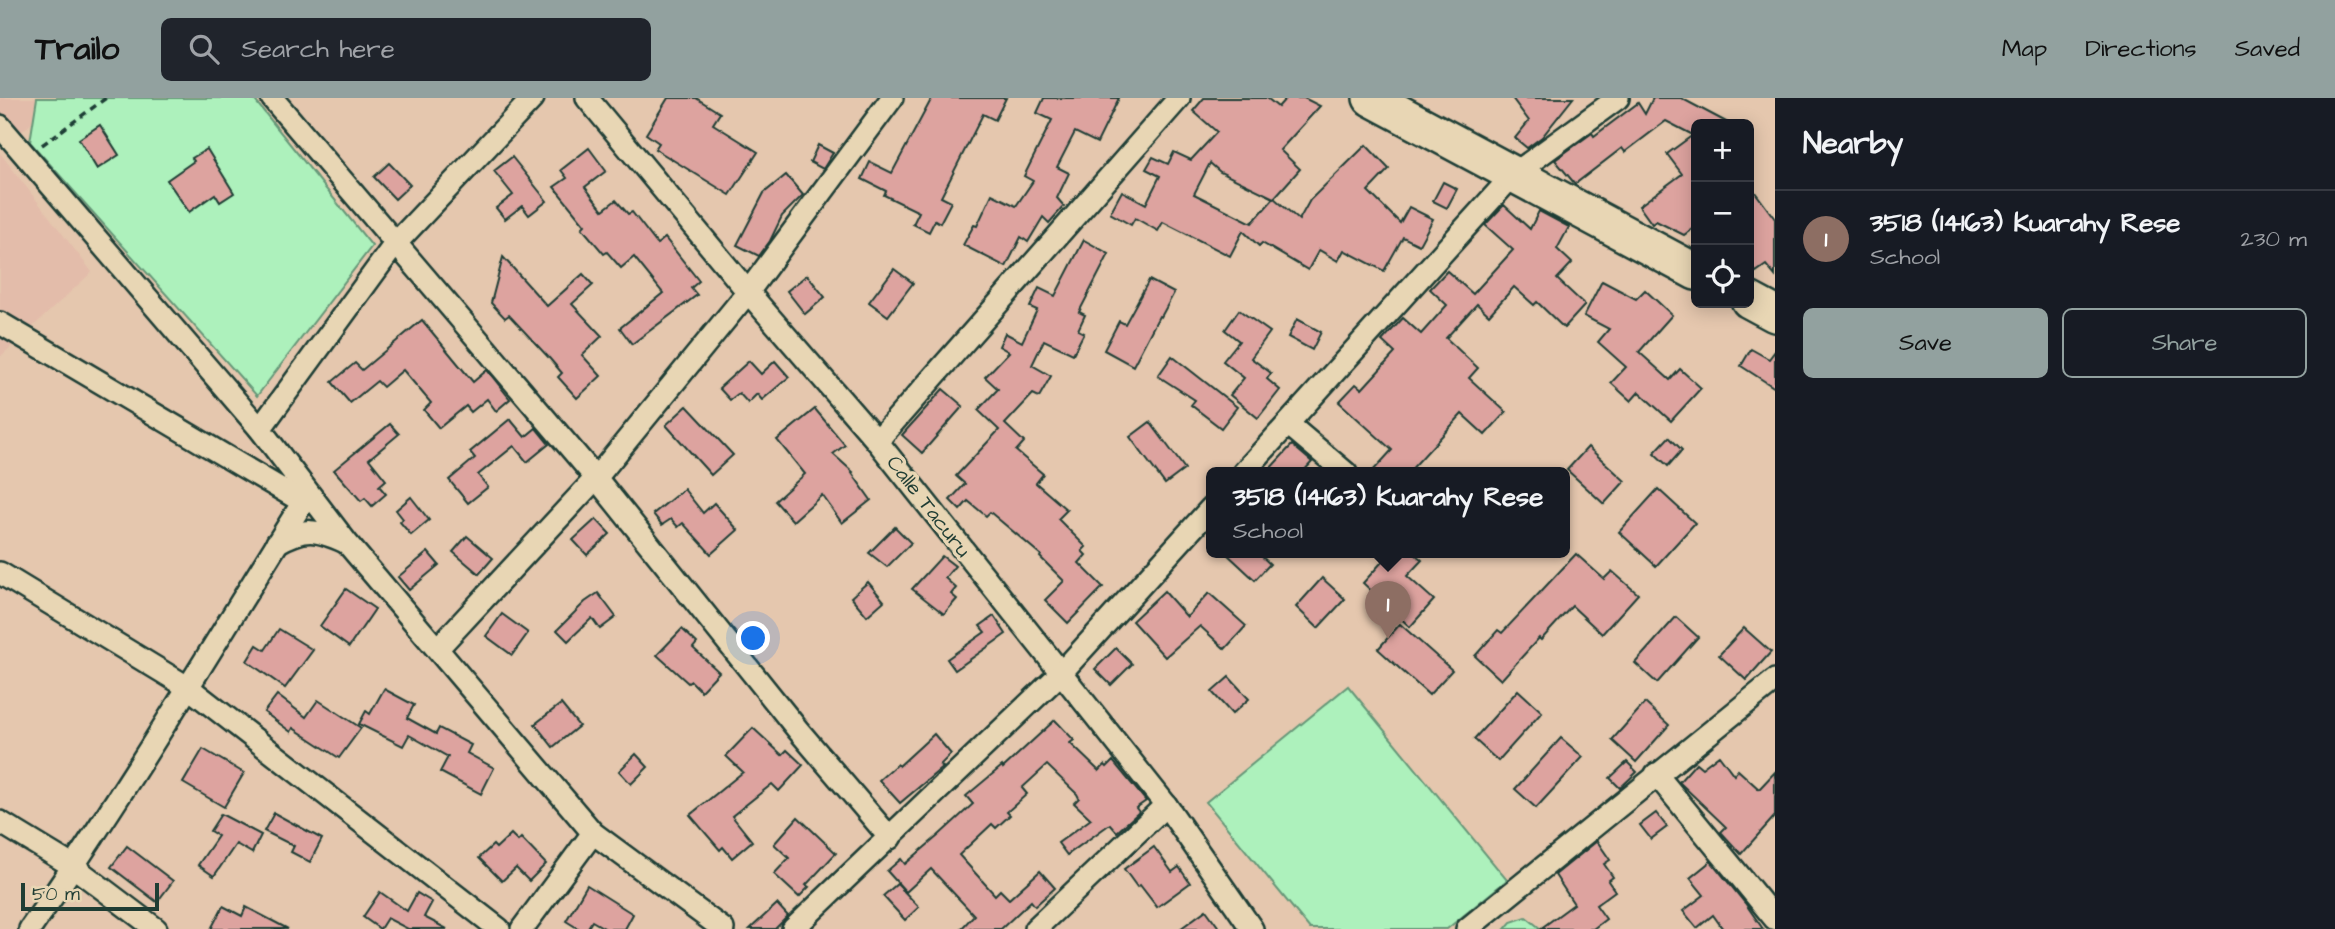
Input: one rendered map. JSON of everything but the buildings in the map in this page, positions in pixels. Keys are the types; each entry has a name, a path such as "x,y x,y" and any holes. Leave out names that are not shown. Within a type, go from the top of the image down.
{"main road":[{"path":"1373,98 1691,269"},
{"path":"1754,303 1775,314"}],"street":[{"path":"272,98 596,478 798,730 890,838"},
{"path":"260,429 395,244 533,98"},
{"name":"Calle Tacuru","path":"587,98 748,292 877,441 1166,805 1252,929"},
{"path":"438,648 596,478 748,292 892,98"},
{"path":"877,441 1179,98"},
{"path":"1249,467 1514,174 1618,98"},
{"path":"0,126 260,429 306,498 438,648 593,833 723,929"},
{"path":"0,323 306,498"},
{"path":"1288,424 1339,467"},
{"path":"30,929 74,867 189,688 306,498"},
{"path":"793,929 1061,673 1206,514"},
{"path":"277,543 296,532 310,530 347,543"},
{"path":"0,573 189,688 499,929"},
{"path":"1467,929 1775,680"},
{"path":"1656,774 1775,919"},
{"path":"1035,929 1166,805"},
{"path":"0,821 74,867 156,929"},
{"path":"522,929 593,833"}],"path":[{"path":"27,156 106,98"}],"shaded area":[{"path":"0,98 63,98 0,149"},
{"path":"0,153 92,272 0,357"}],"green space":[{"path":"37,98 253,98 372,246 257,396 30,142"},
{"path":"1348,686 1507,880 1447,929 1310,929 1206,802"},
{"path":"1526,917 1541,929 1505,929 1511,922"}],"place":[{"name":"3518 (14163) Kuarahy Rese","path":"1388,639"}]}
